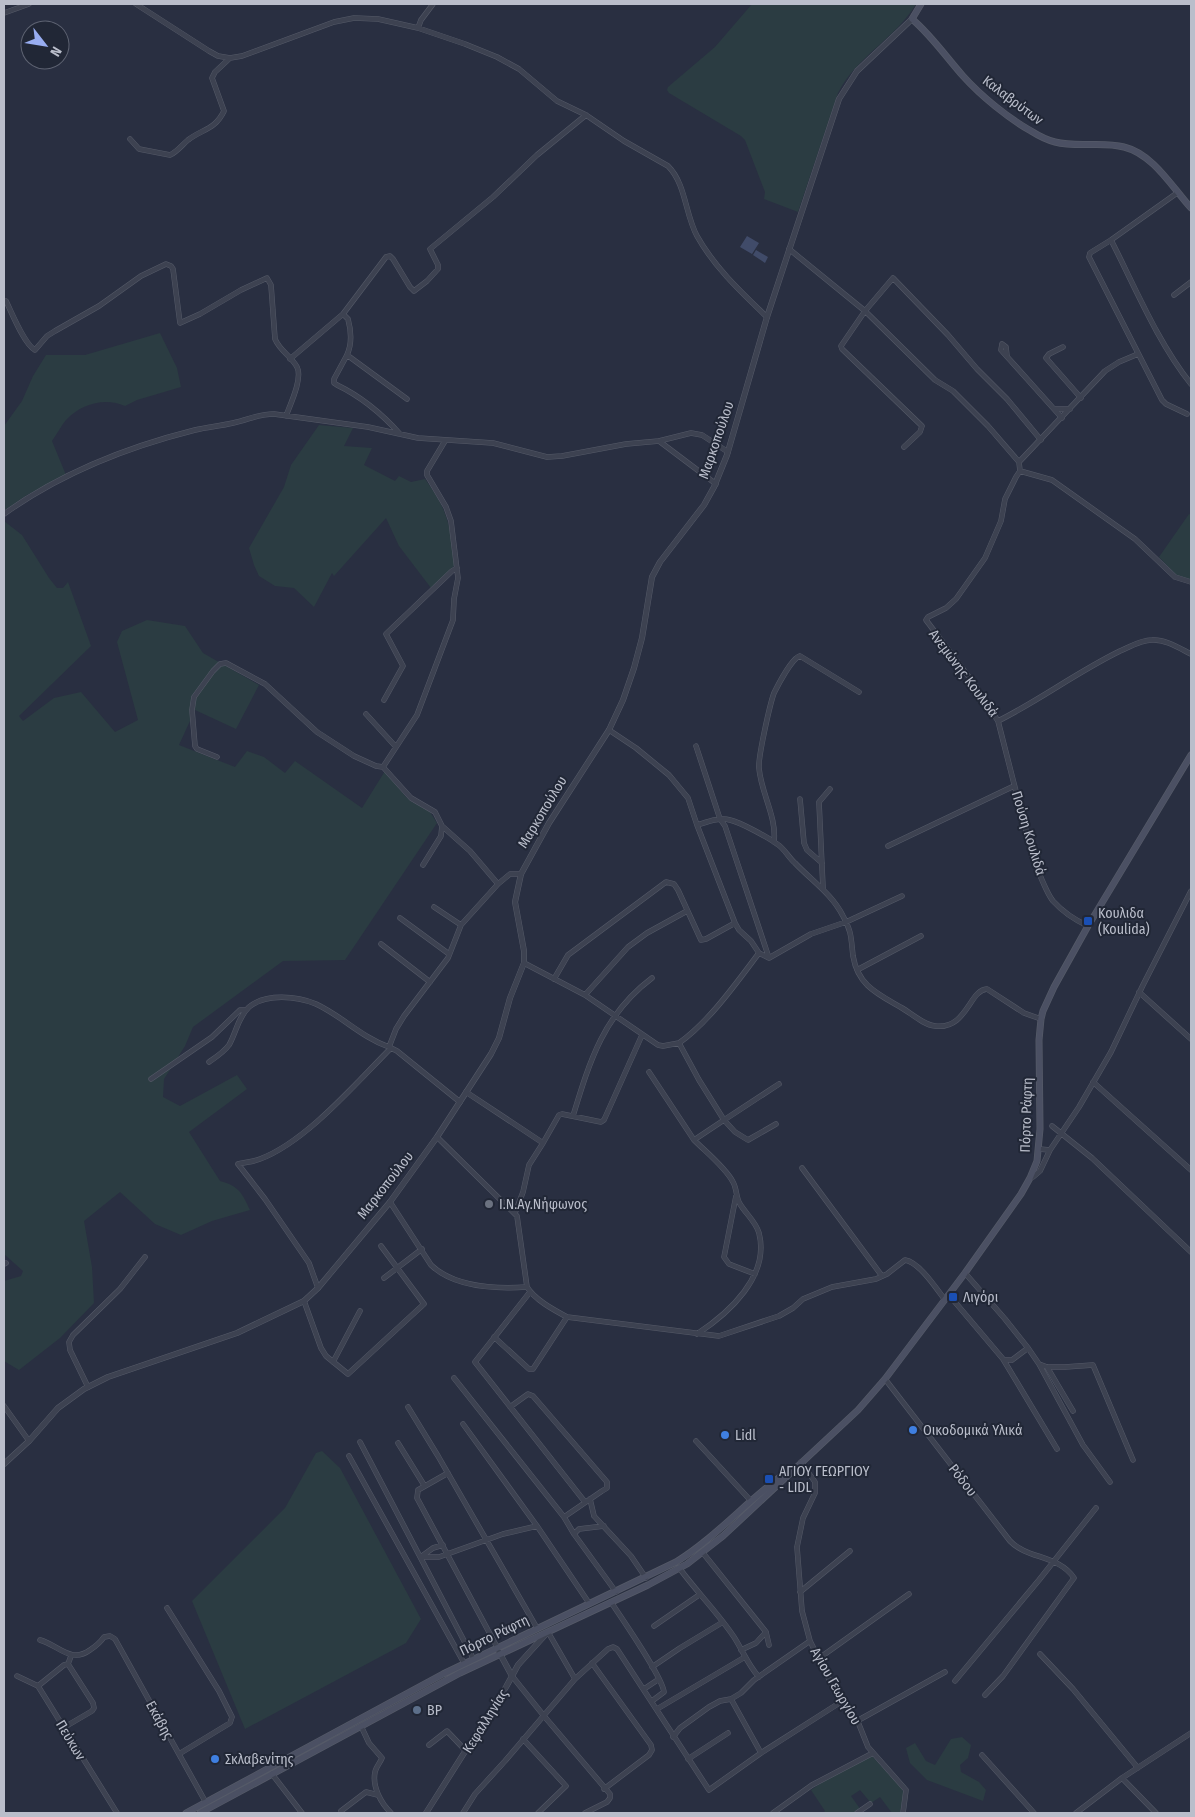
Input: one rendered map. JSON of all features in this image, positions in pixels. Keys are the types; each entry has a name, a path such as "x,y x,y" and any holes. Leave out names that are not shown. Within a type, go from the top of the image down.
{"main road":[{"name":"Μαρκοπούλου","path":"912,19 921,4"},
{"name":"Καλαβρύτων","path":"912,19 929,34 978,92 1029,130 1054,142 1125,147 1152,163 1191,208"},
{"name":"Πόρτο Ράφτη","path":"200,1813 460,1673 680,1569 703,1553 850,1418 885,1379 947,1298 1021,1194 1030,1178 1037,1161 1039,1149 1039,1040 1041,1019 1054,987 1088,926 1191,755"},
{"name":"Πόρτο Ράφτη","path":"186,1813 473,1658 646,1578 693,1551 775,1480 801,1462"}],"street":[{"path":"4,13 29,4"},
{"path":"136,4 209,51 218,56 230,58 278,44 334,22 354,18 378,18 418,28 497,57 518,69 558,101 586,115 624,141 668,166 674,172 693,226 711,259 730,281 767,317"},
{"path":"418,28 421,20 433,4"},
{"name":"Μαρκοπούλου","path":"4,1464 30,1440 70,1397 88,1387 108,1377 237,1333 304,1301 318,1288 390,1202 460,1102 499,1038 510,998 524,964 515,902 516,890 521,874 549,823 609,730 626,692 642,638 652,576 660,562 704,505 716,484 728,452 767,317 789,249 843,92 857,71 912,19"},
{"path":"130,139 139,149 170,155 190,139 207,131 218,122 224,111 212,78 215,72 230,58"},
{"path":"290,359 342,314 386,257 390,256 393,259 414,291 418,289 438,269 430,249 493,197 537,155 586,115"},
{"path":"1177,192 1090,253 1088,257 1162,400 1166,404 1187,414"},
{"path":"1111,240 1164,344 1177,367 1191,384"},
{"path":"789,249 865,311 935,380 954,391 1020,462 1020,471 1052,480 1134,539 1175,578 1191,582"},
{"path":"6,301 26,340 32,349 35,350 47,336 99,306 141,276 166,264 173,269 180,323 267,278 270,285 278,346 297,367 299,375 286,416"},
{"path":"904,448 920,432 922,426 841,346 865,311 893,278 948,334 1041,440"},
{"path":"1174,295 1191,282"},
{"path":"342,314 348,319 350,324 351,341 350,349 334,383 356,396 392,425 401,435"},
{"path":"1063,347 1049,354 1046,358 1080,398"},
{"path":"1020,462 1105,371 1119,362 1138,354"},
{"path":"347,355 407,398"},
{"path":"1007,358 1062,418"},
{"path":"1055,409 1070,409"},
{"path":"4,514 56,481 132,448 196,429 235,423 260,414 274,414 368,427 418,438 493,443 547,457 626,444 659,441 692,433 702,435 728,452"},
{"path":"383,767 417,715 453,620 458,578 451,521 446,507 428,480 427,475 427,471 445,441"},
{"path":"659,441 716,484"},
{"name":"Ανεμώνης Κουλιδά","path":"1020,471 1005,499 1001,521 985,558 956,599 946,608 928,617 926,620 975,685 998,721 1017,712 1095,663 1140,642 1164,641 1191,654"},
{"path":"384,700 403,666 386,634 457,568"},
{"path":"774,842 776,829 761,777 759,762 775,692 794,659 800,656 859,692"},
{"path":"217,758 197,749 195,746 192,710 194,697 213,671 220,664 226,663 264,684 316,732 354,756 376,766 383,767 411,798 430,807 435,812 442,826 474,856 498,884"},
{"path":"366,714 396,747"},
{"name":"Πούση Κουλιδά","path":"998,721 1034,858 1052,900 1070,916 1088,926"},
{"path":"609,730 636,748 669,775 688,798 739,930 751,941 758,953 769,958"},
{"path":"696,746 769,958"},
{"path":"888,846 1014,786"},
{"path":"823,888 819,802 830,789"},
{"path":"800,799 807,850 822,863"},
{"path":"697,825 720,819 731,820 774,842 785,850 793,862 823,888 836,904 851,932 857,970 868,987 932,1026 947,1025 957,1020 982,989 987,989 1024,1013 1041,1019"},
{"path":"423,865 441,836 442,826"},
{"path":"318,1288 309,1263 238,1164 260,1159 275,1152 309,1129 390,1048 396,1028 450,954 461,925 498,884 510,874 521,874"},
{"path":"554,978 568,955 666,882 674,884 701,940 735,922"},
{"path":"1030,1178 1040,1171 1050,1150 1111,1052 1139,992 1191,891"},
{"path":"769,958 811,934 846,922 902,896"},
{"path":"434,906 461,925"},
{"path":"585,995 628,947 647,933 688,911"},
{"path":"400,918 450,954"},
{"path":"857,970 921,936"},
{"path":"381,944 430,982"},
{"path":"524,964 585,995 642,1035 663,1046 679,1043 705,1018 731,990 758,953"},
{"path":"573,1116 596,1048 625,1001 652,978"},
{"path":"1139,992 1191,1039"},
{"path":"209,1062 221,1054 229,1045 246,1010 250,1006 274,997 305,1001 316,1004 361,1034 397,1051 460,1102"},
{"path":"150,1079 212,1037 240,1010 246,1010"},
{"path":"515,1213 523,1192 529,1165 559,1115 601,1122 604,1120 642,1035"},
{"path":"679,1043 724,1120 735,1132 748,1140 776,1124"},
{"path":"649,1072 694,1140 729,1175 739,1203 759,1232 761,1256 755,1274 739,1298 720,1319 697,1334"},
{"path":"1093,1082 1191,1170"},
{"path":"694,1140 778,1084"},
{"path":"466,1092 543,1143"},
{"path":"1052,1126 1092,1158 1191,1252"},
{"path":"437,1137 515,1213 519,1222 527,1287 530,1292 550,1308 567,1317 719,1336 779,1316 793,1308 803,1298 832,1287 882,1276 905,1260 911,1261 918,1266 1003,1359 1057,1449"},
{"path":"1039,1149 1050,1150"},
{"path":"802,1168 882,1276"},
{"path":"736,1194 724,1257 729,1264 755,1274"},
{"path":"390,1202 431,1265 447,1276 473,1284 527,1287"},
{"path":"304,1301 321,1348 326,1356 348,1374 424,1304 381,1246"},
{"path":"384,1278 422,1249"},
{"path":"88,1387 70,1350 69,1342 73,1335 120,1288 145,1257"},
{"path":"965,1273 1028,1348 1083,1445 1110,1482"},
{"path":"530,1292 475,1362 587,1500 594,1516 631,1556 646,1578"},
{"path":"333,1362 360,1311"},
{"path":"494,1337 529,1370 533,1369 567,1317"},
{"path":"1003,1359 1012,1360 1028,1348"},
{"path":"1038,1364 1047,1367 1092,1365 1133,1460"},
{"path":"1047,1367 1073,1411"},
{"path":"454,1378 564,1517 616,1592"},
{"name":"Ρόδου","path":"885,1379 1017,1549 1054,1562 1071,1573 1074,1578 1002,1676 985,1695"},
{"path":"510,1407 528,1394 539,1404 607,1482 607,1488 564,1517"},
{"path":"4,1406 30,1440"},
{"path":"408,1407 538,1628"},
{"path":"463,1424 537,1526 589,1603"},
{"path":"696,1441 751,1502"},
{"path":"360,1442 473,1658"},
{"path":"398,1443 424,1485"},
{"path":"349,1456 464,1663"},
{"name":"Αγίου Γεωργίου","path":"801,1462 813,1478 816,1488 813,1498 802,1518 797,1547 802,1611 810,1641 818,1659 857,1721 868,1747 906,1790 903,1813"},
{"path":"448,1473 424,1485 418,1490 417,1498 512,1676 610,1794 607,1802 584,1813"},
{"path":"955,1681 1054,1562 1096,1508"},
{"path":"421,1557 439,1557 486,1540 537,1526"},
{"path":"574,1534 579,1529 604,1526"},
{"path":"421,1557 433,1548 443,1545"},
{"path":"800,1592 850,1551"},
{"path":"703,1553 766,1632 769,1645"},
{"path":"680,1569 699,1595 723,1622 759,1677"},
{"path":"818,1659 909,1594"},
{"path":"654,1626 699,1595"},
{"path":"611,1602 659,1679 664,1692 652,1701"},
{"path":"166,1608 219,1691 232,1717 230,1723 179,1754"},
{"path":"652,1667 723,1622"},
{"path":"548,1632 575,1678"},
{"name":"Κεφαλληνίας","path":"428,1812 518,1665 548,1632"},
{"path":"741,1650 756,1643 766,1632"},
{"name":"Εκάβης","path":"72,1656 86,1653 99,1644 104,1637 110,1636 115,1639 205,1802"},
{"path":"17,1676 38,1686 64,1665 68,1664 72,1656 40,1640"},
{"path":"674,1737 680,1728 708,1707 720,1701 731,1700 759,1677 810,1641"},
{"path":"463,1813 475,1794 575,1678 608,1649 615,1647 709,1790 761,1753 844,1700"},
{"path":"1040,1654 1073,1689 1138,1768"},
{"path":"657,1709 745,1657"},
{"path":"592,1663 652,1745 652,1750 649,1754 604,1789"},
{"path":"63,1728 94,1708 93,1703 68,1664"},
{"path":"857,1721 945,1672"},
{"path":"644,1689 659,1679"},
{"name":"Πεύκων","path":"38,1686 117,1813"},
{"path":"731,1700 761,1753"},
{"path":"361,1726 369,1743 382,1758 374,1774 375,1784 383,1805 391,1813"},
{"path":"429,1745 447,1731 466,1751"},
{"path":"688,1759 728,1733"},
{"path":"1076,1813 1122,1778 1191,1733"},
{"path":"523,1739 566,1786 538,1813"},
{"path":"773,1813 812,1785 873,1753"},
{"path":"982,1755 1034,1813"},
{"path":"272,1774 302,1813"},
{"path":"1122,1778 1156,1813"},
{"path":"341,1811 366,1792 378,1795"},
{"path":"857,1813 870,1804"},
{"path":"210,1807 215,1813"}],"shaded area":[{"path":"752,4 916,4 898,27 855,69 838,93 798,212 764,199 765,192 745,140 741,136 667,90 668,87 715,47"},
{"path":"160,333 177,368 181,387 137,400 125,406 117,403 101,402 86,406 72,414 64,422 52,441 66,475 27,495 4,511 4,426 22,401 33,376 46,355 85,355"},
{"path":"319,425 353,428 344,446 372,448 364,465 395,481 399,476 411,482 425,479 444,510 452,540 455,565 431,588 399,546 386,518 334,576 332,573 314,607 294,588 275,586 259,576 249,548 284,487 291,465"},
{"path":"1189,514 1191,515 1191,580 1176,575 1159,557"},
{"path":"4,521 22,535 57,588 63,588 68,582 91,646 19,716 23,721 54,698 81,692 115,732 138,720 117,642 122,631 147,620 185,626 203,653 259,685 236,729 195,710 179,745 235,767 247,751 264,757 285,773 295,761 362,808 385,771 406,797 412,802 428,809 437,823 345,960 283,961 193,1027 185,1046 164,1079 163,1097 180,1106 237,1075 247,1089 189,1132 220,1181 236,1188 245,1199 250,1210 212,1221 181,1235 155,1224 120,1192 84,1221 92,1267 94,1303 60,1338 19,1370 4,1361 4,1281 21,1276 23,1271 4,1254"},
{"path":"322,1451 340,1468 421,1619 406,1643 245,1729 192,1601 285,1508 316,1453"},
{"path":"962,1737 971,1745 968,1758 960,1765 961,1772 979,1782 986,1790 983,1801 927,1780 910,1763 906,1748 915,1743 926,1761 935,1765 951,1739"},
{"path":"872,1756 900,1786 904,1793 900,1813 892,1813 880,1797 871,1803 860,1790 851,1796 861,1810 856,1813 823,1813 825,1811 811,1790 824,1781"}],"water":[{"path":"747,236 759,243 752,254 740,247"},
{"path":"756,250 768,257 765,263 753,255"}],"place":[{"name":"Κουλιδα (Koulida)","path":"1088,921"},
{"name":"Ι.Ν.Αγ.Νήφωνος","path":"489,1204"},
{"name":"Λιγόρι","path":"953,1297"},
{"name":"Οικοδομικά Υλικά","path":"913,1430"},
{"name":"Lidl","path":"725,1435"},
{"name":"ΑΓΙΟΥ ΓΕΩΡΓΙΟΥ - LIDL","path":"769,1479"},
{"name":"BP","path":"417,1710"},
{"name":"Σκλαβενίτης","path":"215,1759"}]}
